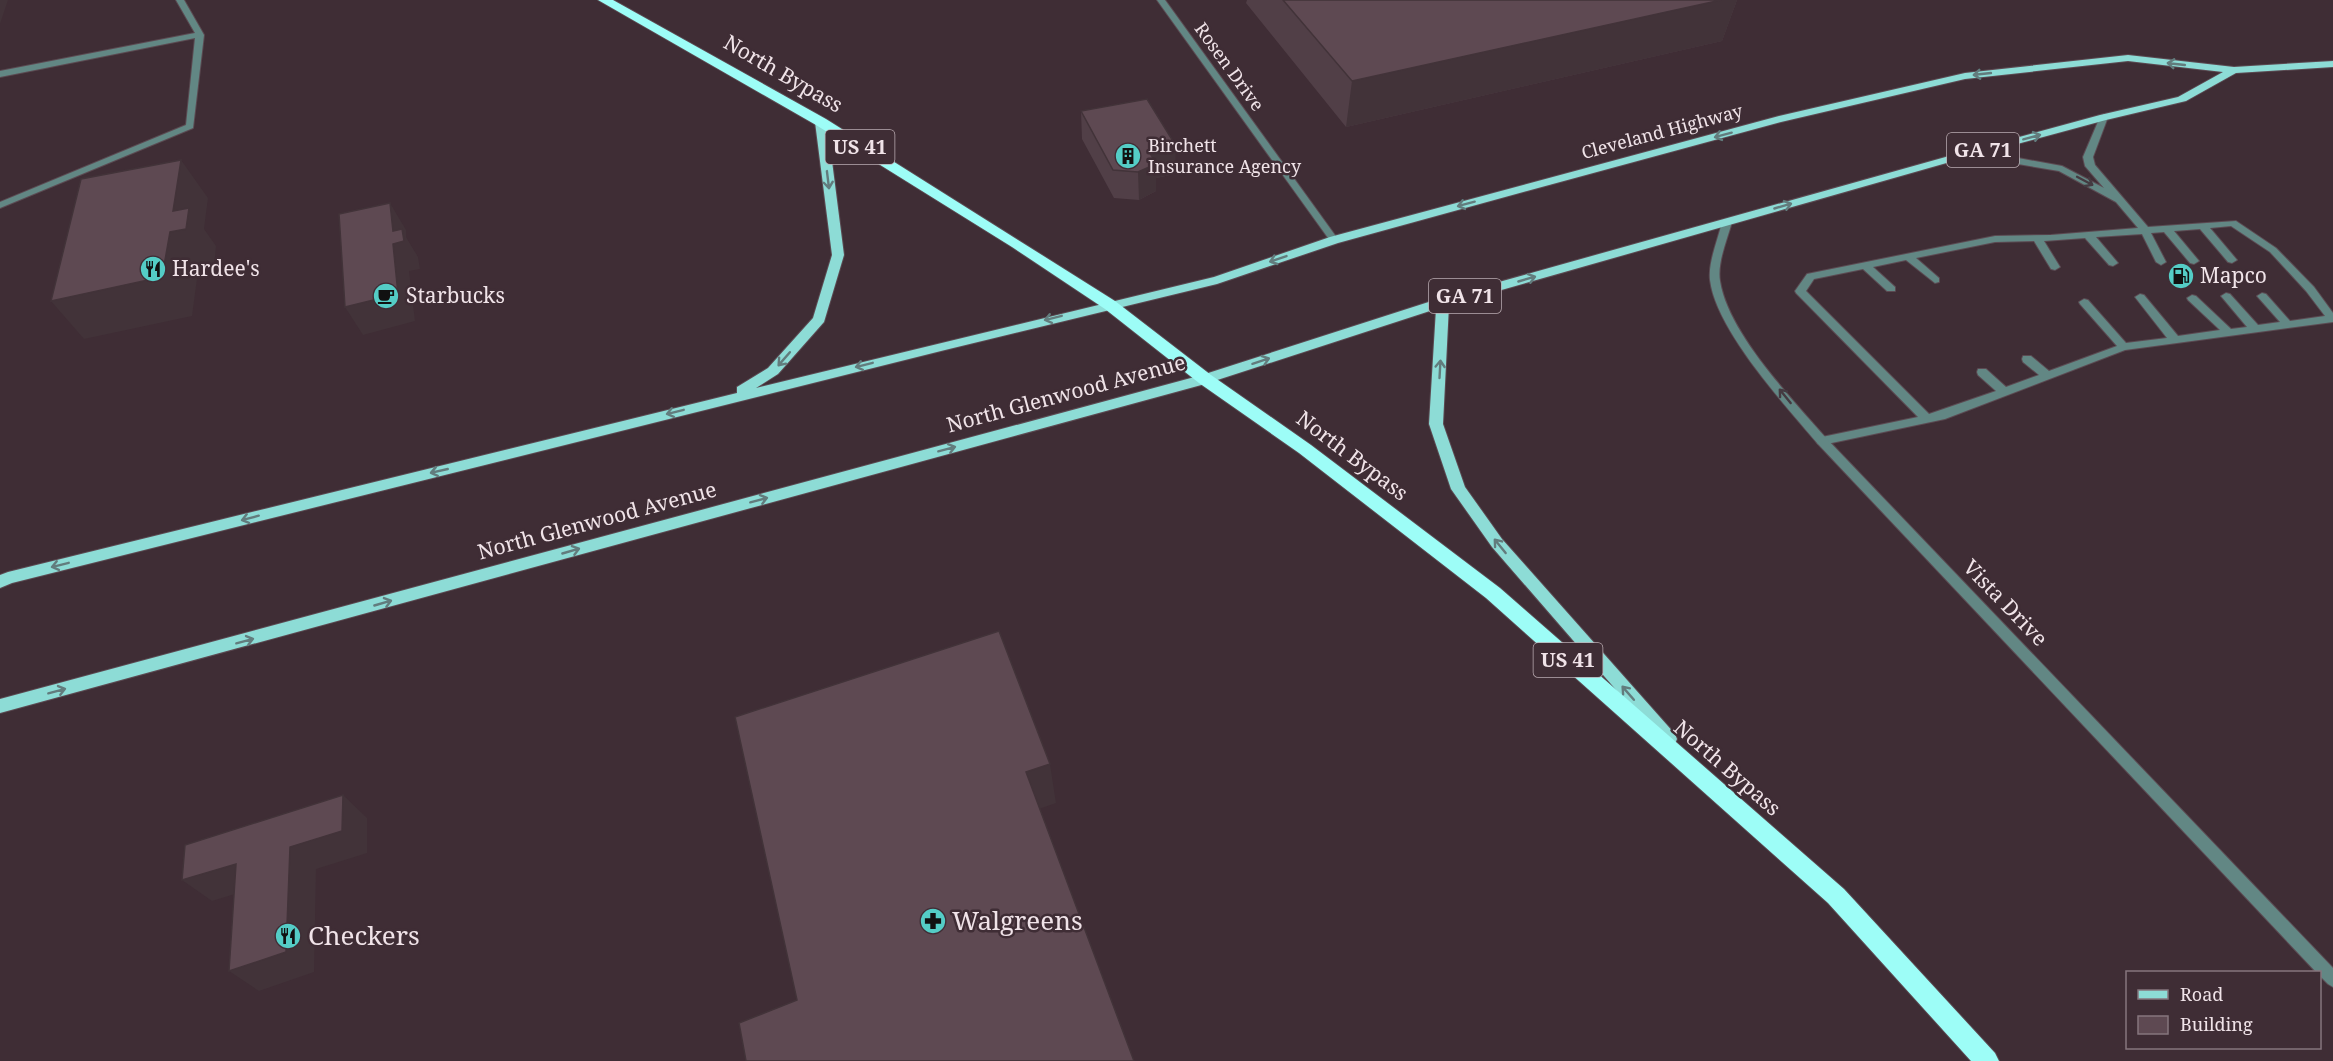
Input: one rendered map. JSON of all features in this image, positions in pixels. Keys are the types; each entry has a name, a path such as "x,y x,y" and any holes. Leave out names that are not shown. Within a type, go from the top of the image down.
{"highway":[{"name":"North Bypass","path":"604,0 821,122 1110,305 1205,380 1305,449 1493,593 1836,896 1987,1061"}],"main road":[{"name":"Cleveland Highway","path":"1110,305 1217,280 1334,240 1768,122 1965,76 2128,58 2234,70 2333,64"},
{"name":"Cleveland Highway","path":"1205,380 1443,303 1946,160 2104,117 2182,99 2234,70"},
{"path":"731,398 773,371 819,319 838,255 821,122"},
{"path":"1443,303 1436,424 1458,489 1497,543 1709,784"},
{"path":"0,582 8,578 1110,305"},
{"name":"North Glenwood Avenue","path":"0,706 1205,380"}],"street":[{"path":"0,205 190,126 200,35 180,0"},
{"name":"Rosen Drive","path":"1161,0 1334,240"},
{"path":"0,74 200,35"},
{"path":"2104,117 2088,157 2090,165 2145,230 2161,262"},
{"path":"1946,160 2000,160 2062,169 2121,201"},
{"name":"Vista Drive","path":"1727,222 1715,279 1727,317 1768,376 1822,441 2333,979"},
{"path":"1822,441 1927,419 1941,416 2124,347 2332,319 2310,289 2273,250 2233,223 2088,235 1995,239 1811,276 1800,291 1927,419"},
{"path":"2203,226 2232,260"},
{"path":"2166,228 2194,261"},
{"path":"2088,235 2113,263"},
{"path":"2037,238 2055,267"},
{"path":"1908,257 1935,280"},
{"path":"1865,265 1890,289"},
{"path":"2226,296 2255,329"},
{"path":"2262,296 2288,325"},
{"path":"2140,297 2175,340"},
{"path":"2192,298 2229,333"},
{"path":"2084,302 2124,347"},
{"path":"2027,359 2047,376"},
{"path":"1982,372 2004,392"}],"building":[{"path":"1283,0 1721,0 1352,81"},
{"path":"1147,99 1176,146 1149,151 1156,164 1138,172 1113,170 1081,111"},
{"path":"181,160 173,211 189,208 186,229 170,232 162,277 51,301 81,179"},
{"path":"390,203 393,231 402,229 404,241 393,244 398,294 345,307 339,214"},
{"name":"Walgreens","path":"999,631 1050,764 1026,772 1134,1061 746,1061 739,1023 797,1000 735,717"},
{"path":"343,795 342,831 290,847 286,952 229,971 236,864 182,880 185,845"}],"place":[{"name":"Birchett Insurance Agency","path":"1128,156"},
{"name":"Hardee's","path":"153,269"},
{"name":"Mapco","path":"2181,276"},
{"name":"Starbucks","path":"386,296"},
{"name":"Walgreens","path":"933,921"},
{"name":"Checkers","path":"288,936"}]}
